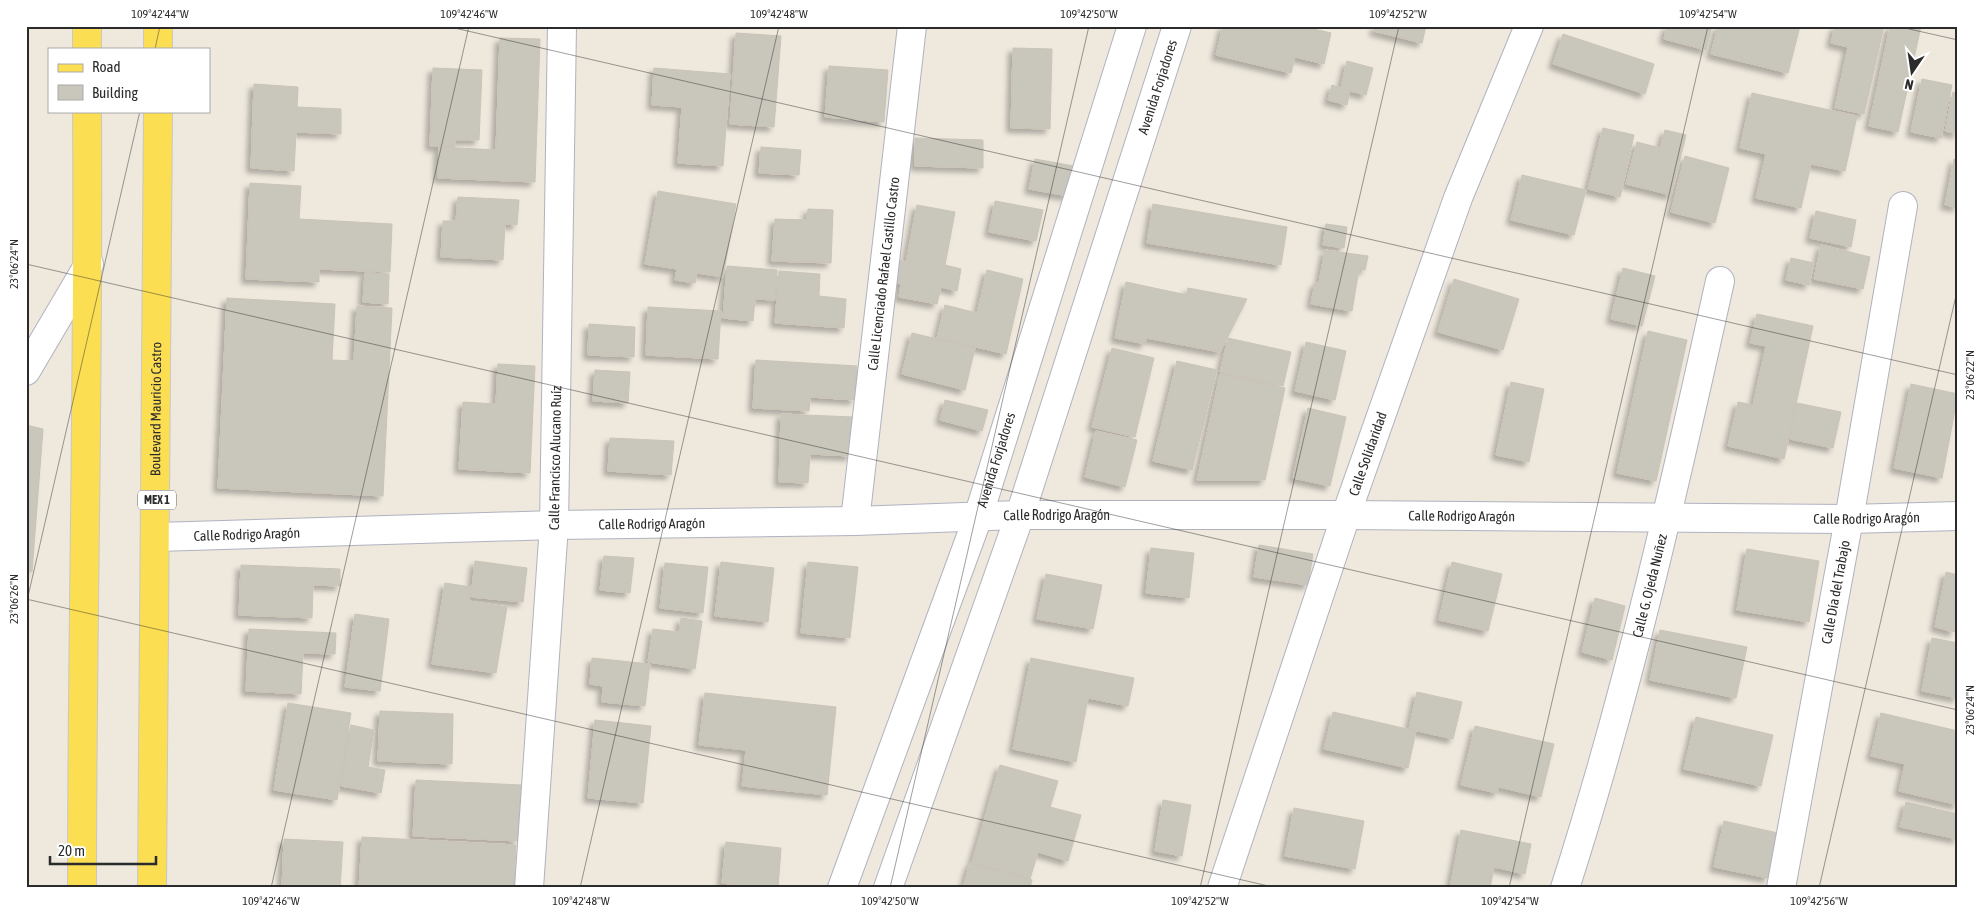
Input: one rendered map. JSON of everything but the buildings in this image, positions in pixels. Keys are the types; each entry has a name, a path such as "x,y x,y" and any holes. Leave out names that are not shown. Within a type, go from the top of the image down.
{"main road":[{"path":"87,26 87,48"},
{"path":"158,26 158,48"},
{"path":"82,888 82,639 89,264 88,112"},
{"name":"Boulevard Mauricio Castro","path":"152,888 158,112"}],"street":[{"name":"Calle Francisco Alucano Ruíz","path":"529,888 554,525 562,26"},
{"name":"Calle Licenciado Rafael Castillo Castro","path":"855,521 912,26"},
{"name":"Avenida Forjadores","path":"842,888 978,516 1132,26"},
{"name":"Avenida Forjadores","path":"888,888 1020,515 1177,26"},
{"name":"Calle Solidaridad","path":"1222,888 1346,515 1458,198 1529,26"},
{"name":"Calle Día del Trabajo","path":"1782,888 1849,519 1903,206"},
{"path":"26,370 89,264"},
{"name":"Calle G. Ojeda Nuñez","path":"1565,888 1587,818 1668,518 1720,281"},
{"name":"Calle Rodrigo Aragón","path":"156,537 554,525 855,521 1020,515 1346,515 1849,519 1958,516"}]}
